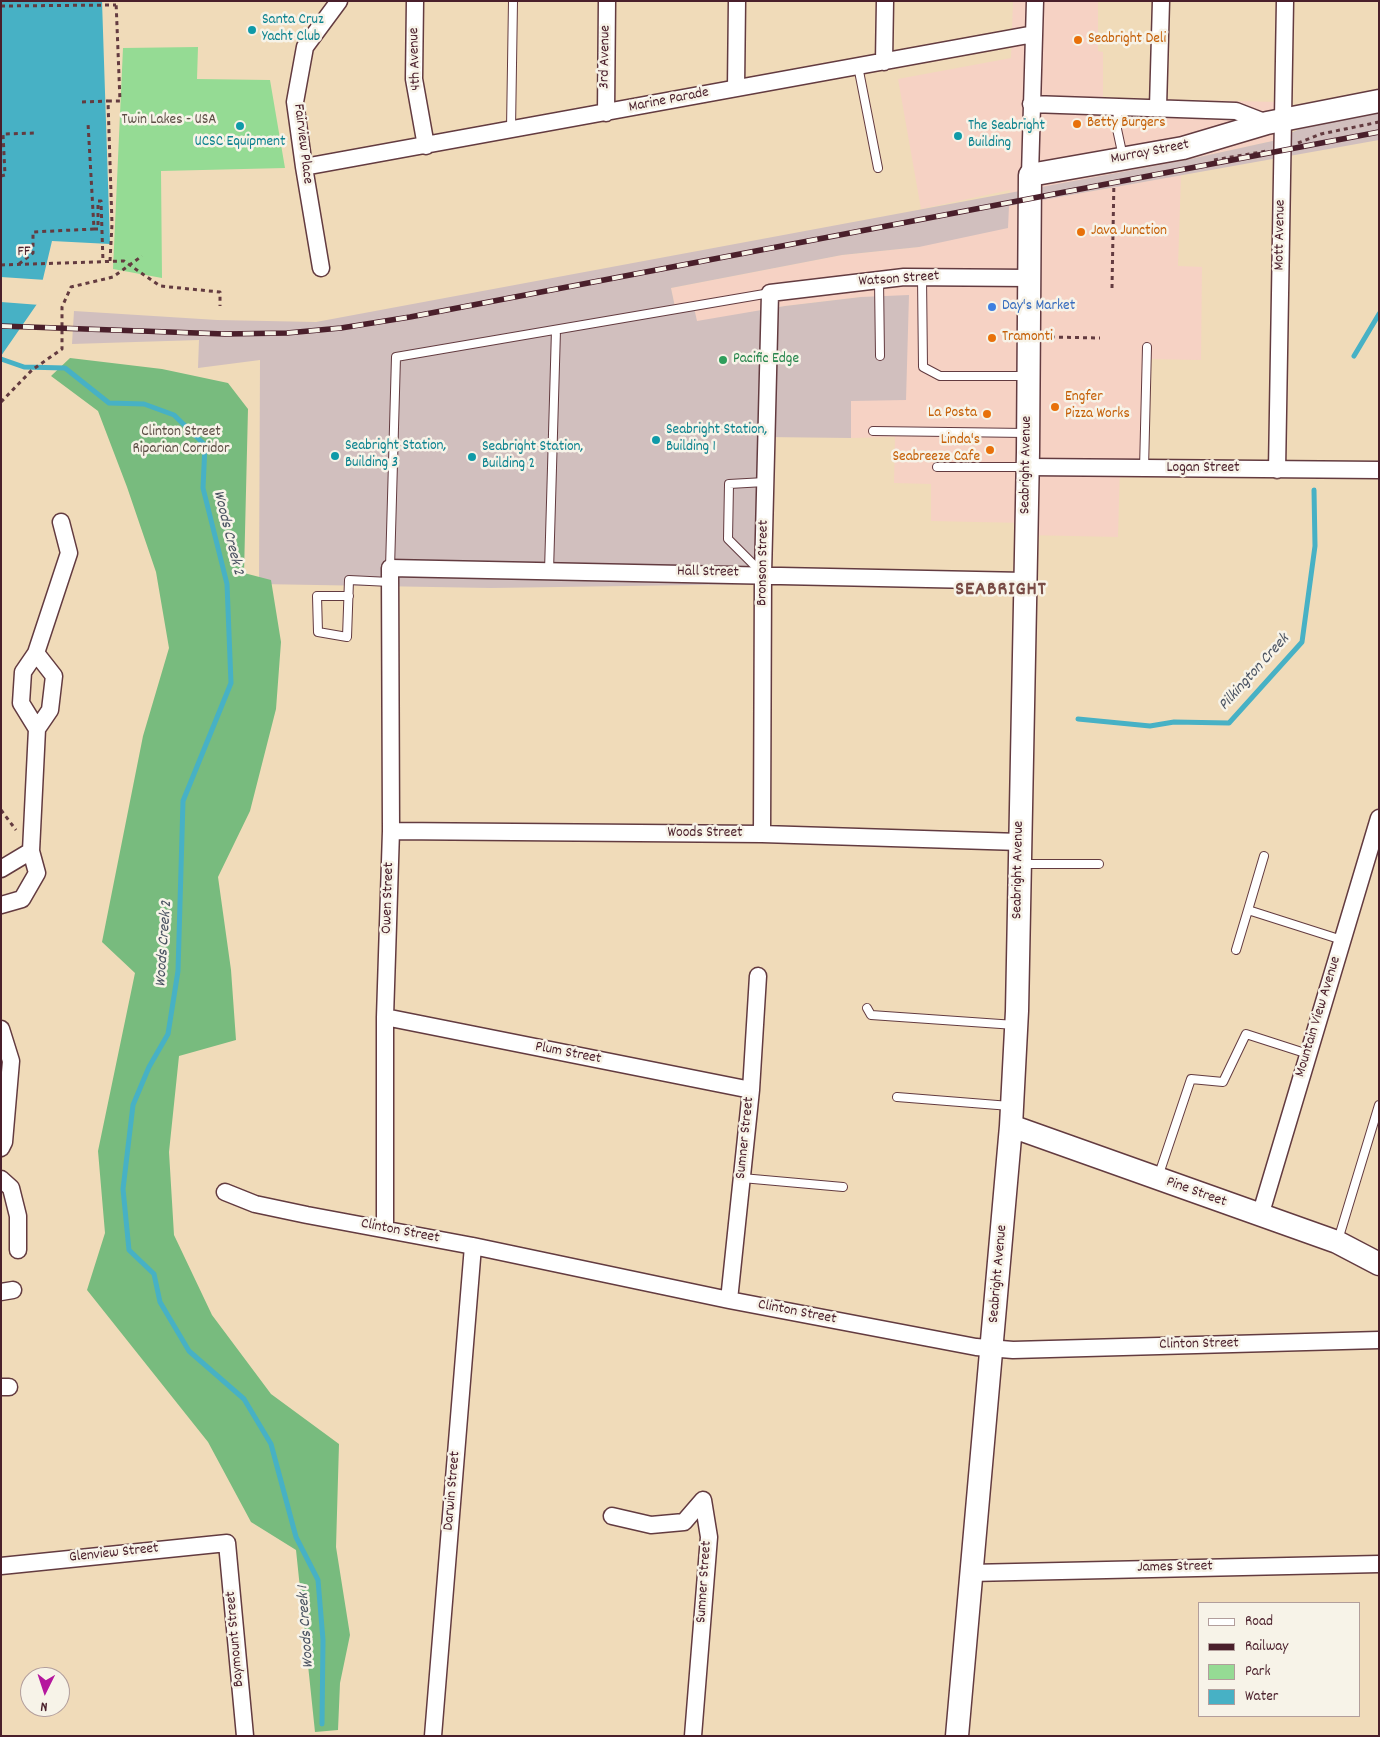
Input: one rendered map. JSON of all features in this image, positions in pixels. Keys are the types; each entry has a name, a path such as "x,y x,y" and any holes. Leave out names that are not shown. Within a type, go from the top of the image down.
{"main road":[{"name":"Murray Street","path":"1030,175 1119,169 1182,148 1275,121 1379,101"},
{"name":"Seabright Avenue","path":"957,1736 1012,1116 1017,1025 1028,467 1030,175"},
{"name":"Pine Street","path":"1012,1116 1158,1179 1337,1242 1379,1264"}],"street":[{"name":"Fairview Place","path":"321,268 295,102 305,47 339,1"},
{"name":"4th Avenue","path":"415,1 414,79 426,146"},
{"name":"3rd Avenue","path":"606,113 607,1"},
{"path":"736,88 738,1"},
{"path":"884,62 885,1"},
{"name":"Seabright Avenue","path":"1030,175 1035,1"},
{"path":"1158,107 1161,1"},
{"name":"Mott Avenue","path":"1277,470 1282,151 1275,121 1286,1"},
{"name":"Marine Parade","path":"304,168 1034,34"},
{"path":"1031,104 1236,111 1275,121"},
{"name":"Watson Street","path":"770,293 879,280 922,277 1029,278"},
{"name":"Bronson Street","path":"762,834 763,574 770,293"},
{"name":"Logan Street","path":"1028,467 1379,470"},
{"path":"1,905 22,899 36,873 31,850 36,729 21,704 23,672 36,653 69,553 60,522"},
{"name":"Hall Street","path":"390,575 549,571 1026,581"},
{"name":"Owen Street","path":"385,1228 385,1017 391,831 390,575"},
{"path":"36,653 54,676 50,710 36,729"},
{"name":"Mountain View Avenue","path":"1260,1216 1342,940 1376,836 1379,818"},
{"name":"Woods Street","path":"391,831 762,834 1020,853"},
{"path":"1,869 31,850"},
{"name":"Sumner Street","path":"728,1300 751,1090 758,976"},
{"name":"Plum Street","path":"385,1017 751,1090"},
{"path":"1,1029 11,1061 4,1142 1,1148"},
{"path":"1,1179 10,1188 18,1216 18,1250"},
{"name":"Clinton Street","path":"225,1192 254,1204 385,1228 728,1300 992,1348 1013,1350 1379,1340"},
{"name":"Darwin Street","path":"433,1736 473,1246"},
{"name":"Sumner Street","path":"612,1516 651,1525 684,1522 702,1500 709,1537 693,1736"},
{"name":"Glenview Street","path":"1,1566 227,1543"},
{"name":"Baymount Street","path":"227,1543 245,1736"},
{"name":"James Street","path":"970,1573 1379,1564"}],"lane":[{"path":"511,130 513,1"},
{"path":"858,66 878,168"},
{"path":"1118,106 1119,169"},
{"path":"922,277 923,367 940,376 1028,376"},
{"path":"879,280 880,356"},
{"path":"349,596 317,596 318,632 347,637 349,596 349,580 390,575 396,357 770,293"},
{"path":"549,571 556,330"},
{"path":"1144,469 1147,347"},
{"path":"873,431 1028,434"},
{"path":"937,467 1028,467"},
{"path":"763,574 728,539 729,484 765,482"},
{"path":"1020,853 1099,864"},
{"path":"1236,950 1264,856"},
{"path":"1248,910 1342,940"},
{"path":"867,1008 871,1015 1017,1025"},
{"path":"1158,1179 1191,1079 1223,1082 1246,1034 1308,1054"},
{"path":"897,1097 1012,1116"},
{"path":"1337,1242 1379,1105"},
{"path":"742,1178 843,1187"}],"path":[{"path":"1,6 116,3 120,101 82,102"},
{"path":"108,101 112,224 110,261 124,261 160,286 220,292 220,306"},
{"path":"1298,143 1321,134 1379,122"},
{"path":"88,123 94,229"},
{"path":"1,176 5,175 3,134 34,133"},
{"path":"1112,288 1119,169"},
{"path":"93,197 97,197 98,201 101,201 103,262"},
{"path":"18,265 33,253 33,232 98,229 98,201"},
{"path":"1,402 32,370 62,349 62,307 71,287 113,277 142,256"},
{"name":"FF","path":"1,265 110,261"},
{"path":"1051,337 1100,338"}],"shaded area":[{"path":"1013,1 1098,1 1098,51 1103,52 1103,98 1277,102 1277,140 1181,161 1059,197 1181,175 1178,266 1202,267 1201,360 1148,359 1147,465 1120,465 1118,537 1024,535 1024,523 931,521 931,484 894,483 895,437 851,438 851,401 861,297 785,306 697,322 675,307 671,288 842,255 919,247 1008,206 1010,190 921,209 898,79 1011,58"},
{"path":"1379,112 1379,140 1009,206 1008,228 919,247 842,255 671,288 675,307 693,303 697,321 785,306 861,297 909,295 906,400 851,401 851,438 765,437 762,584 491,588 259,584 260,360 198,368 199,340 72,344 74,311 217,320 316,322 1181,161 1277,140 1299,129"}],"green space":[{"name":"Twin Lakes - USA","path":"198,47 197,79 270,80 285,168 161,171 162,278 113,269 123,48"},
{"name":"Clinton Street Riparian Corridor","path":"70,358 162,369 228,383 248,409 244,573 271,580 281,642 276,709 250,811 218,877 231,970 236,1040 179,1056 169,1152 174,1235 212,1315 271,1394 339,1444 336,1547 350,1635 340,1683 338,1730 315,1732 296,1550 251,1522 208,1442 87,1290 105,1233 98,1151 135,973 102,942 143,736 169,648 156,572 127,487 98,411 51,376"}],"water":[{"path":"1,1 102,1 110,244 52,241 37,304 1,356"}],"pier":[{"path":"1,277 46,280 40,305 1,302"}],"waterway":[{"name":"Pilkington Creek","path":"1354,356 1379,314"},
{"name":"Woods Creek 2","path":"1,359 24,367 65,368 109,403 144,404 174,415 205,445 203,488 227,584 231,683 183,801 178,971 168,1034 149,1067 133,1105 123,1189 129,1250 154,1274 160,1302 189,1351 244,1399 271,1444 296,1537 318,1580 323,1640 322,1724"},
{"name":"Pilkington Creek","path":"1078,719 1150,726 1174,722 1229,723 1302,642 1315,546 1314,490"}],"railway":[{"path":"1,326 225,334 287,333 341,328 410,317 1379,132"}],"place":[{"name":"Santa Cruz Yacht Club","path":"252,30"},
{"name":"Seabright Deli","path":"1078,40"},
{"name":"Betty Burgers","path":"1077,124"},
{"name":"UCSC Equipment","path":"240,126"},
{"name":"The Seabright Building","path":"958,136"},
{"name":"Java Junction","path":"1081,232"},
{"name":"Day's Market","path":"992,307"},
{"name":"Tramonti","path":"992,338"},
{"name":"Pacific Edge","path":"723,360"},
{"name":"Engfer Pizza Works","path":"1055,407"},
{"name":"La Posta","path":"987,414"},
{"name":"Seabright Station, Building 1","path":"656,440"},
{"name":"Linda's Seabreeze Cafe","path":"990,450"},
{"name":"Seabright Station, Building 3","path":"335,456"},
{"name":"Seabright Station, Building 2","path":"472,457"}],"district":[{"name":"SEABRIGHT","path":"1001,591"}],"water label":[{"name":"Woods Creek 1","path":"307,1627"}]}
